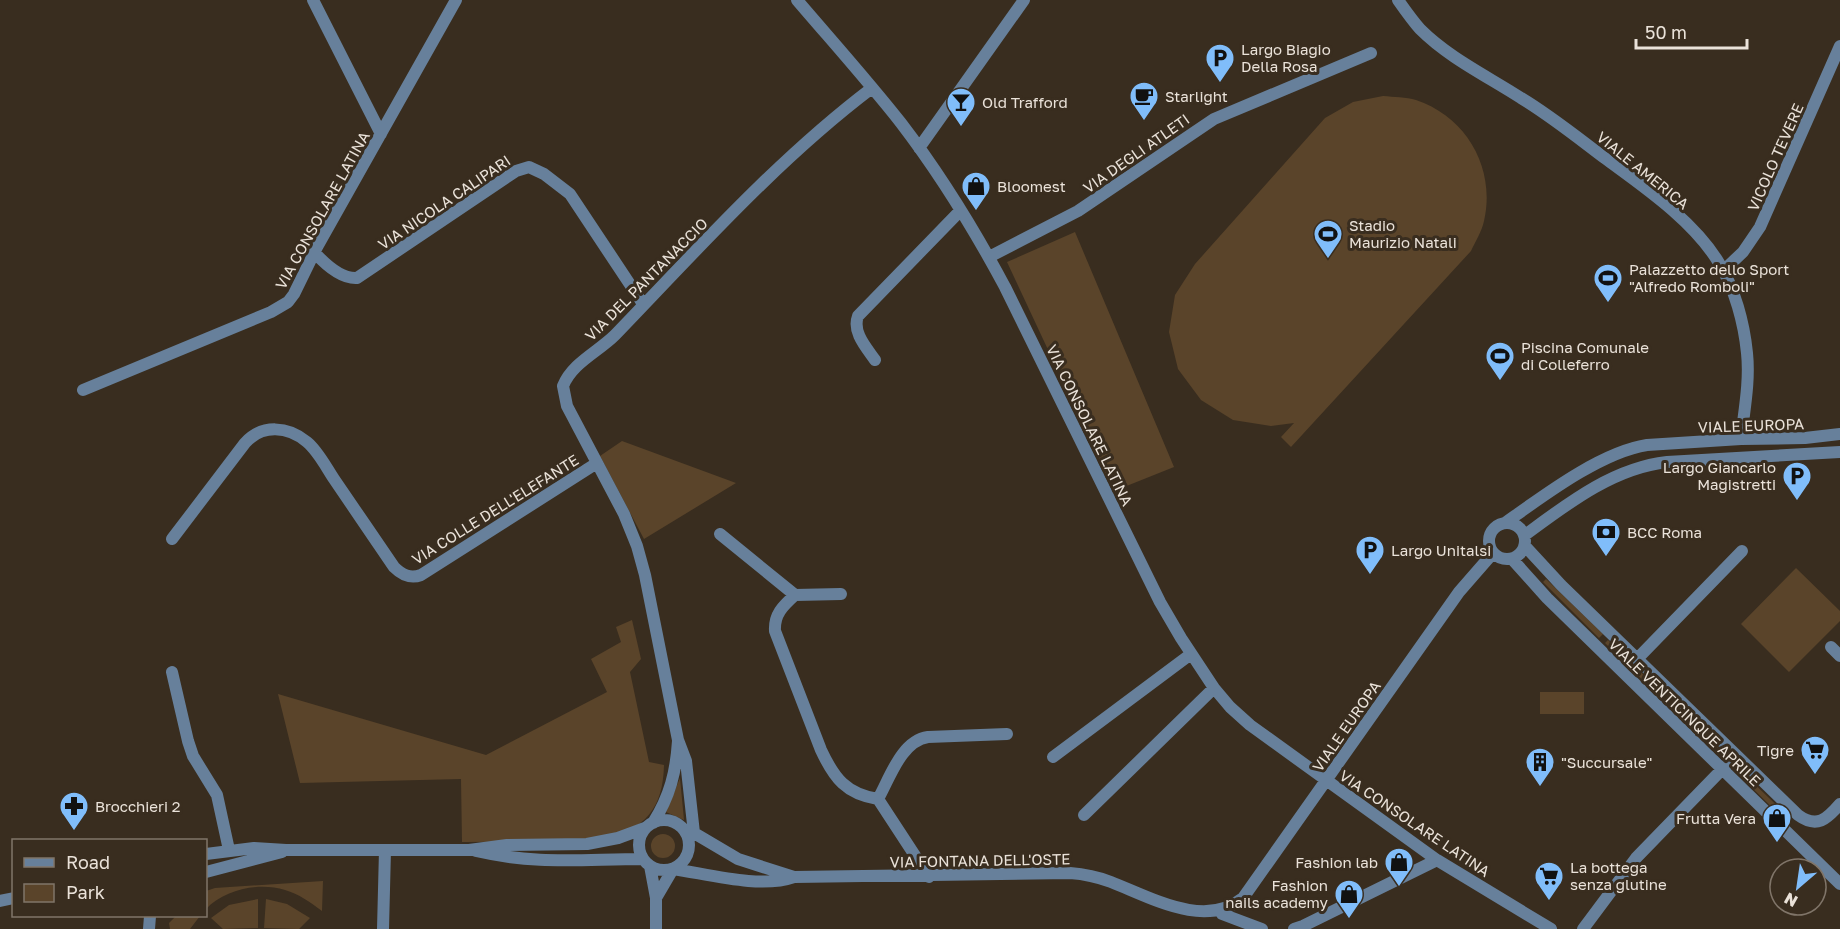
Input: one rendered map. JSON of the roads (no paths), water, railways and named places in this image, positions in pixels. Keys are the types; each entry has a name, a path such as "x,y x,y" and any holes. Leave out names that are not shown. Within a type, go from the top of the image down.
{"street":[{"path":"313,0 381,134"},
{"name":"VIA CONSOLARE LATINA","path":"82,390 277,309 288,302 456,0"},
{"name":"VIA CONSOLARE LATINA","path":"797,0 872,88 919,148 989,257 1160,602 1214,688 1250,725 1326,781 1437,860 1551,929"},
{"path":"919,148 1024,0"},
{"name":"VIALE AMERICA","path":"1398,0 1419,27 1451,55 1538,109 1655,196 1710,250 1723,271 1737,306 1747,352 1748,380 1741,439"},
{"name":"VICOLO TEVERE","path":"1723,271 1743,252 1760,227 1840,46"},
{"name":"VIA DEGLI ATLETI","path":"989,257 1078,211 1214,119 1371,53"},
{"name":"VIA DEL PANTANACCIO","path":"690,835 688,768 678,740 640,555 627,521 567,406 563,386 571,372 612,338 698,246 776,172 872,88"},
{"name":"VIA NICOLA CALIPARI","path":"315,253 338,272 349,278 357,278 516,171 529,167 544,174 570,194 643,304"},
{"path":"875,360 857,332 858,316 960,211"},
{"name":"VIA COLLE DELL'ELEFANTE","path":"172,539 245,443 254,435 268,429 290,432 312,447 394,567 400,573 410,577 421,575 597,463"},
{"name":"VIALE EUROPA","path":"1504,523 1549,492 1619,452 1647,445 1741,439 1805,438 1840,434"},
{"path":"1525,541 1515,524 1504,523 1495,527 1489,537 1493,553 1501,559 1512,559 1520,554 1525,541 1562,508 1596,487 1644,466 1667,462 1840,452"},
{"path":"720,534 795,595 841,594"},
{"name":"VIALE VENTICINQUE APRILE","path":"1525,541 1562,585 1802,817 1814,822 1823,820 1840,804"},
{"name":"VIALE VENTICINQUE APRILE","path":"1637,659 1742,551"},
{"name":"VIALE EUROPA","path":"1222,914 1243,898 1459,592 1493,553"},
{"name":"VIALE VENTICINQUE APRILE","path":"1512,559 1547,598 1840,884"},
{"path":"795,595 777,613 775,631 821,750 831,769 844,785 860,795 878,799 929,876"},
{"path":"1053,757 1191,654"},
{"path":"172,672 188,741 193,756 217,795 229,850"},
{"path":"1084,815 1214,688"},
{"path":"878,799 906,749 918,740 1007,734"},
{"name":"VIA DEL PANTANACCIO","path":"649,826 666,800 673,782 678,740"},
{"path":"1583,929 1636,858 1736,755"},
{"path":"207,854 254,848 469,850 507,845 595,843 618,838 661,820 677,824 690,835 685,859 673,869 656,898"},
{"path":"649,826 639,843 656,898 657,929"},
{"name":"VIA FONTANA DELL'OSTE","path":"690,835 738,859 794,877"},
{"path":"207,872 264,858 286,850"},
{"path":"383,929 385,850"},
{"path":"469,850 538,861 646,862 657,870 673,869"},
{"path":"1294,929 1303,927 1437,860"},
{"name":"VIA FONTANA DELL'OSTE","path":"673,869 763,881 779,881 794,877 1084,875 1111,882 1183,914 1208,918 1222,914 1262,929"}],"place":[{"name":"Largo Biagio Della Rosa","path":"1220,84"},
{"name":"Starlight","path":"1144,122"},
{"name":"Old Trafford","path":"961,128"},
{"name":"Bloomest","path":"976,212"},
{"name":"Stadio Maurizio Natali","path":"1328,260"},
{"name":"Palazzetto dello Sport \"Alfredo Romboli\"","path":"1608,304"},
{"name":"Piscina Comunale di Colleferro","path":"1500,382"},
{"name":"Largo Giancarlo Magistretti","path":"1797,502"},
{"name":"BCC Roma","path":"1606,558"},
{"name":"Largo Unitalsi","path":"1370,576"},
{"name":"Tigre","path":"1815,776"},
{"name":"\"Succursale\"","path":"1540,788"},
{"name":"Brocchieri 2","path":"74,832"},
{"name":"Frutta Vera","path":"1777,844"},
{"name":"Fashion lab","path":"1399,888"},
{"name":"La bottega senza glutine","path":"1549,902"},
{"name":"Fashion nails academy","path":"1349,920"}]}
